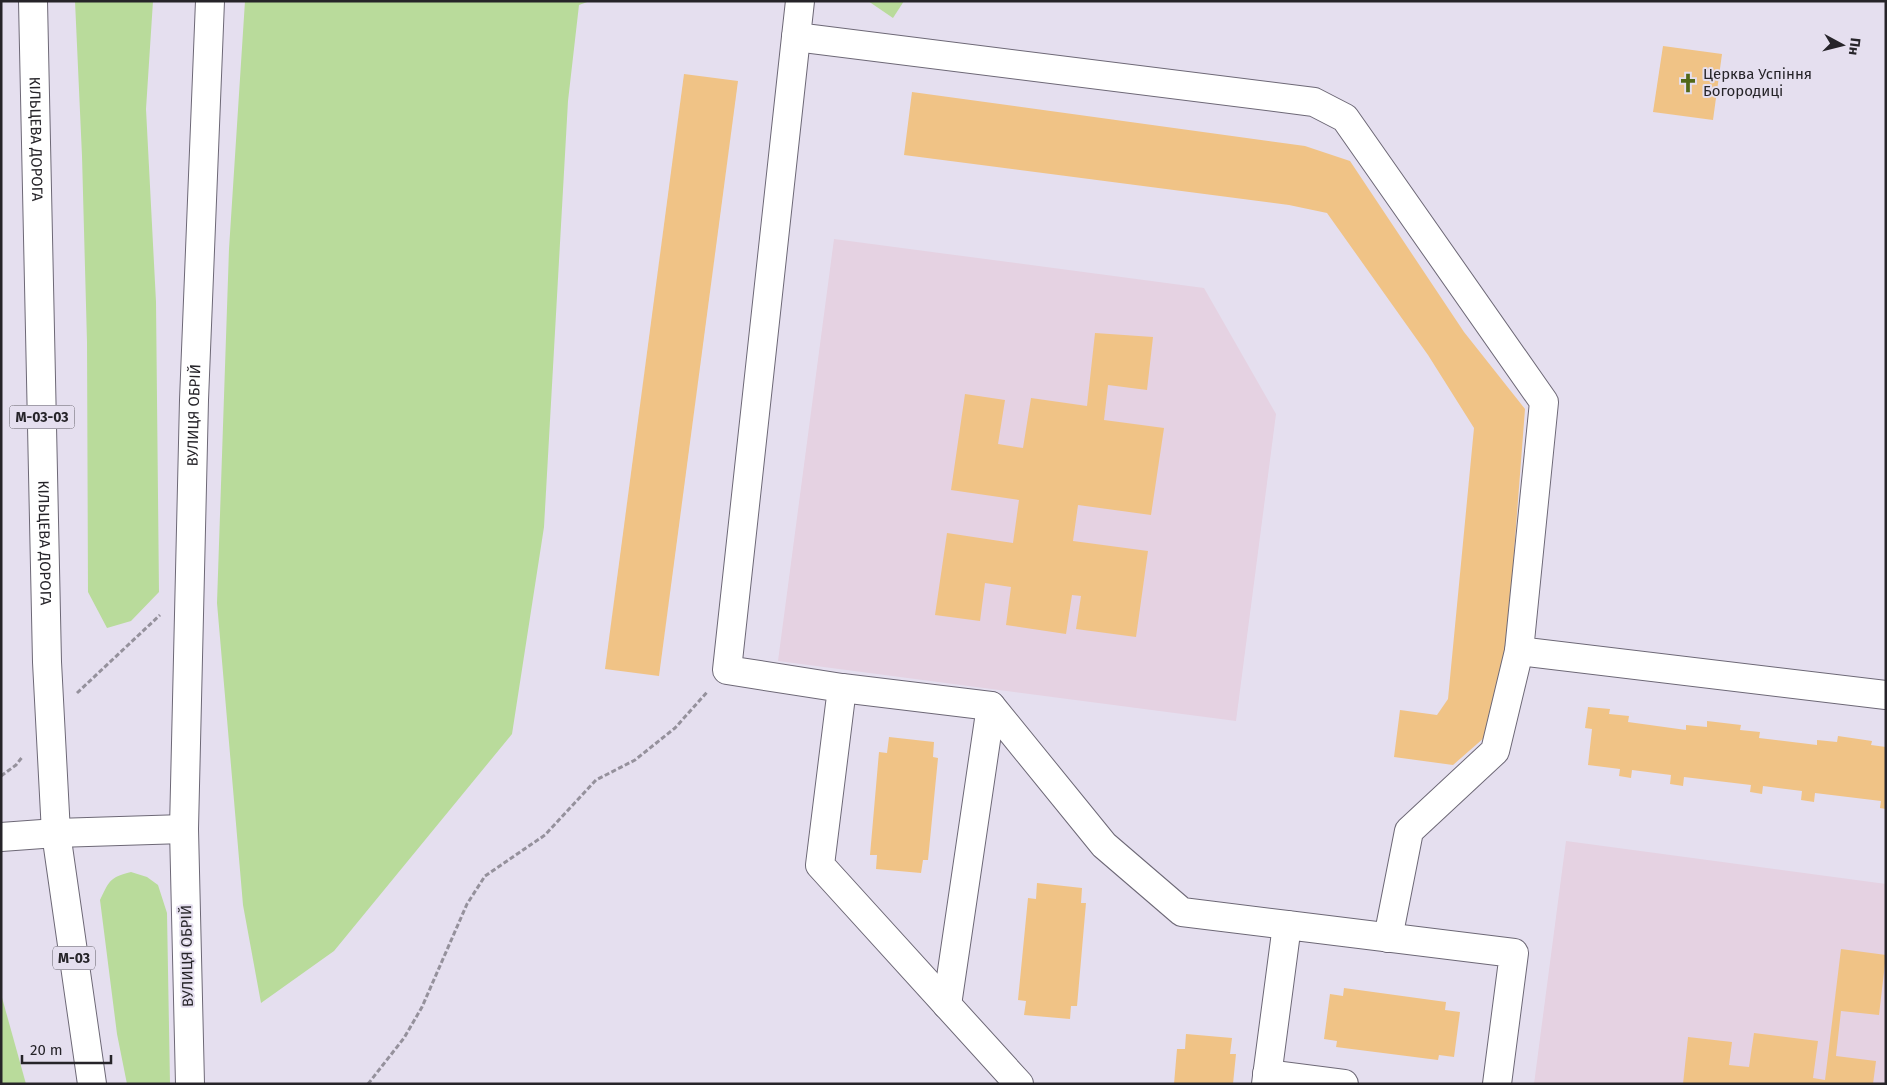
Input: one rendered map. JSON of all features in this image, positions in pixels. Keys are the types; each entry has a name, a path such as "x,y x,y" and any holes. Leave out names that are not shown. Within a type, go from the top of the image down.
{"main road":[{"name":"КІЛЬЦЕВА ДОРОГА","path":"33,1 47,652 56,833 92,1084"},
{"name":"ВУЛИЦЯ ОБРІЙ","path":"190,1084 184,829 194,400 210,1"},
{"path":"800,1 727,670 842,688 991,706 1104,845 1182,912 1514,953 1497,1084"},
{"path":"796,37 1314,102 1345,118 1544,402 1519,651 1495,750 1409,831 1388,938"},
{"path":"1519,651 1886,695"},
{"path":"842,688 820,865 1019,1084"},
{"path":"947,1005 991,706"},
{"path":"1,837 56,833 184,829"},
{"path":"1287,925 1266,1079 1344,1084"}],"path":[{"path":"1,776 16,765 50,722 80,690 163,612"},
{"path":"368,1084 404,1038 422,1007 467,904 485,876 545,835 596,780 635,760 675,728 727,670"}],"shaded area":[{"path":"834,239 1204,288 1276,414 1236,721 778,661"},
{"path":"1566,841 1886,884 1886,1084 1534,1084"}],"green space":[{"path":"75,1 153,1 146,109 156,302 159,592 131,621 107,628 88,592 87,342 82,156"},
{"path":"245,1 590,1 579,5 568,101 544,527 512,734 334,951 261,1003 243,905 217,603 229,249"},
{"path":"868,1 904,1 893,18"},
{"path":"131,872 147,877 158,885 167,913 170,1084 127,1084 117,1034 100,900 114,878"},
{"path":"1,994 26,1084 1,1084"}],"building":[{"name":"Церква Успіння Богородиці","path":"1663,46 1722,54 1713,120 1653,112"},
{"path":"684,74 738,81 659,676 605,669"},
{"path":"912,92 1305,146 1350,161 1464,332 1525,409 1501,723 1453,765 1394,757 1400,710 1437,715 1448,699 1474,428 1428,355 1327,213 1289,205 904,155"},
{"path":"1095,333 1153,337 1147,390 1108,385 1104,420 1164,428 1151,515 1078,505 1073,541 1148,551 1136,637 1076,629 1081,596 1072,595 1066,634 1006,625 1011,587 985,583 980,621 935,615 947,533 1013,543 1019,500 951,490 965,394 1005,400 998,444 1023,448 1031,398 1087,406"},
{"path":"1588,707 1610,709 1609,714 1629,716 1628,722 1686,730 1686,725 1707,727 1707,721 1741,725 1740,730 1760,732 1759,738 1817,745 1817,740 1837,742 1838,736 1872,741 1871,745 1886,747 1886,809 1880,808 1881,801 1815,793 1814,802 1801,800 1802,791 1763,786 1762,794 1750,792 1751,785 1684,777 1683,786 1670,784 1671,775 1632,770 1631,778 1619,776 1620,769 1588,765 1592,729 1585,728"},
{"path":"889,737 934,742 933,757 938,758 928,860 923,860 921,873 876,869 877,855 870,855 879,752 887,753"},
{"path":"1037,883 1082,888 1081,903 1086,903 1077,1006 1071,1006 1070,1019 1024,1015 1026,1001 1018,1000 1028,898 1036,899"},
{"path":"1841,949 1886,955 1879,1015 1841,1011 1836,1056 1876,1061 1873,1084 1683,1084 1688,1037 1732,1042 1729,1065 1749,1067 1754,1033 1818,1041 1813,1078 1825,1080"},
{"path":"1344,988 1446,1002 1445,1010 1460,1012 1454,1057 1439,1055 1438,1060 1336,1047 1337,1041 1324,1039 1330,994 1343,996"},
{"path":"1186,1034 1232,1038 1230,1054 1236,1054 1233,1084 1174,1084 1177,1049 1185,1049"}],"place":[{"name":"Церква Успіння Богородиці","path":"1688,83"}]}
